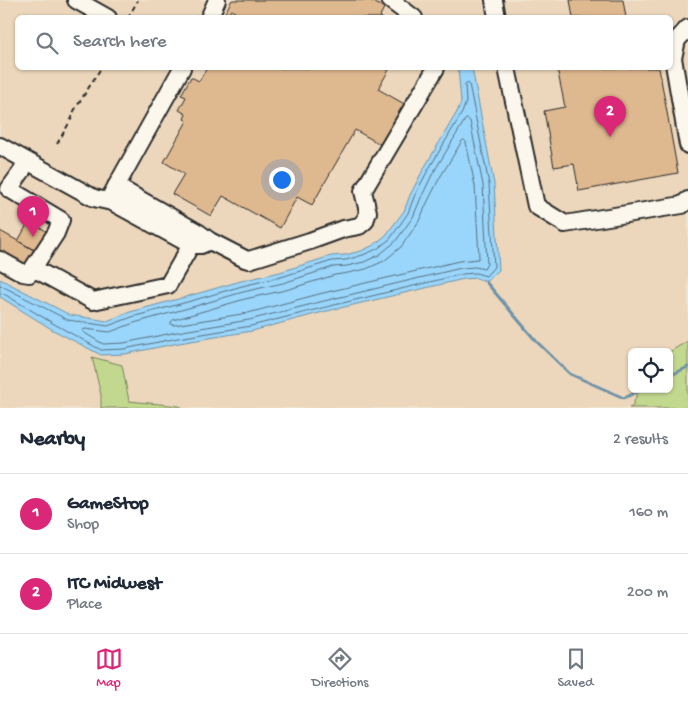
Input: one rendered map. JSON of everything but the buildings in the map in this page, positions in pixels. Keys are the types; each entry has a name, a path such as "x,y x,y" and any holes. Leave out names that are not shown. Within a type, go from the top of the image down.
{"lane":[{"path":"76,0 103,15"},
{"path":"210,15 217,0"},
{"path":"390,0 410,15"},
{"path":"494,0 496,15"},
{"path":"688,28 677,40 673,58 688,145"},
{"path":"108,201 181,70"},
{"path":"116,186 210,241 249,260 360,226 365,221 368,212 363,192 435,70"},
{"path":"507,70 536,206 565,224 682,205 688,200"},
{"path":"0,146 94,198 115,203 191,245 210,241"},
{"path":"0,260 23,273 29,274 35,269 33,268 56,233 61,220 9,189 22,171 25,160"},
{"path":"35,269 93,301 168,285 191,245"}],"path":[{"path":"130,15 138,0"},
{"path":"58,144 82,98 100,70"}],"shaded area":[{"path":"0,0 688,0 688,408 0,408"}],"green space":[{"path":"688,341 688,408 629,408 632,407 637,393 673,393 673,350"},
{"path":"92,357 122,365 129,401 183,408 101,408 101,395"}],"water":[{"path":"458,70 472,70 494,184 499,270 486,282 476,278 464,279 323,312 252,331 125,354 101,355 53,330 0,297 0,279 70,315 107,321 130,312 280,272 331,256 361,251 374,245 386,235 404,211 423,170 461,102"}],"waterway":[{"path":"486,282 536,341 570,374 624,398 635,393"},
{"path":"673,374 688,367"}],"place":[{"name":"ITC Midwest","path":"610,137"},
{"name":"GameStop","path":"33,237"}]}
